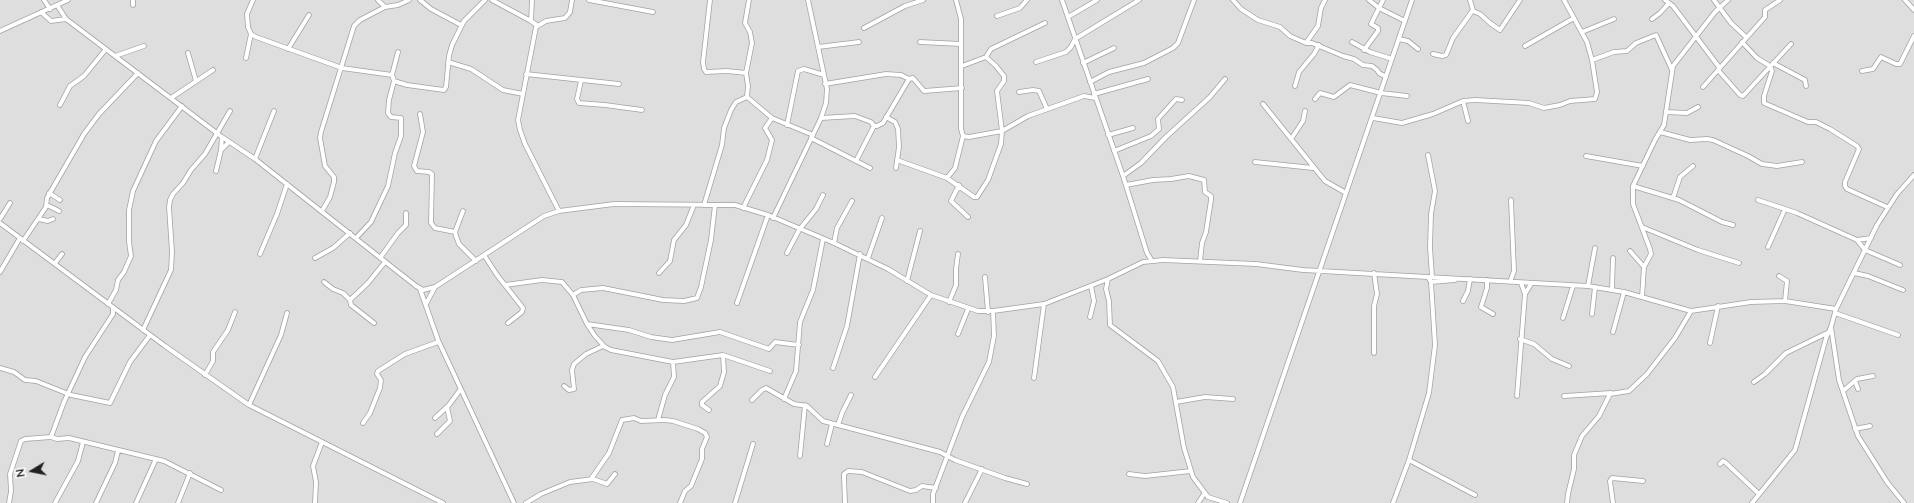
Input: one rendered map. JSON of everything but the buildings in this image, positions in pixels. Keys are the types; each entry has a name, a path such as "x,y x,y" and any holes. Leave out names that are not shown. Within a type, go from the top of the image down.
{"street":[{"path":"44,0 50,9"},
{"path":"0,31 50,9 61,1 68,0"},
{"path":"246,58 251,34 247,20 248,10 253,0"},
{"path":"378,0 385,7"},
{"path":"322,211 330,197 334,177 325,166 320,138 321,132 356,24 385,7 398,5 409,0"},
{"path":"420,0 431,10 462,25"},
{"path":"394,81 407,85 444,90 446,87 448,62 452,45 462,25 485,0"},
{"path":"492,0 538,26"},
{"path":"531,21 532,0"},
{"path":"559,211 520,130 518,120 534,32 538,26 546,21 565,18 570,12 572,0"},
{"path":"589,0 653,12"},
{"path":"710,0 703,62 704,69 706,72 727,71 746,73"},
{"path":"747,97 748,86 746,73 752,43 750,32 745,22 749,0"},
{"path":"773,218 821,118 826,103 826,84 808,0"},
{"path":"864,28 905,6 923,0"},
{"path":"947,178 955,168 963,136 961,19 956,0"},
{"path":"997,16 1020,8 1027,0"},
{"path":"1062,0 1094,96 1123,176 1147,253 1152,261"},
{"path":"1068,17 1097,0"},
{"path":"1036,62 1066,52 1071,47 1075,39 1139,0"},
{"path":"1090,82 1110,72 1144,63 1173,48 1178,43 1194,0"},
{"path":"1233,0 1240,9 1258,20 1280,27 1290,36 1354,58 1363,65 1374,67 1379,74 1386,77"},
{"path":"1309,42 1318,26 1321,8 1325,0"},
{"path":"1369,0 1379,8 1405,21"},
{"path":"1364,50 1378,31 1378,28 1372,24 1383,0"},
{"path":"1240,503 1373,118 1412,0"},
{"path":"1433,54 1442,56 1446,55 1453,38 1473,11 1470,0"},
{"path":"1473,11 1480,14 1500,30 1520,0"},
{"path":"1373,118 1396,122 1408,122 1463,101 1475,100 1529,103 1544,108 1574,101 1593,99 1596,97 1597,92 1592,60 1587,42 1564,0"},
{"path":"1714,0 1731,23 1746,37"},
{"path":"1642,297 1644,268 1651,254 1649,242 1633,204 1634,186 1664,125 1672,70 1675,63 1695,36 1719,8 1728,0"},
{"path":"1703,87 1718,68 1765,17 1765,10 1780,0"},
{"path":"1905,0 1914,10"},
{"path":"1652,19 1660,13 1668,1 1718,68 1740,95 1743,96 1791,44"},
{"path":"57,5 66,19 222,137 255,159 420,289 438,342 514,503"},
{"path":"41,12 51,20 66,19"},
{"path":"288,49 309,15"},
{"path":"1525,46 1574,18"},
{"path":"1582,32 1614,19"},
{"path":"962,66 986,57 991,49 1045,23"},
{"path":"251,34 342,68 392,75"},
{"path":"1592,60 1614,52 1628,51 1636,43 1656,35 1672,70"},
{"path":"1862,71 1873,69 1881,57 1896,64 1900,64 1914,36"},
{"path":"1399,39 1408,41 1418,49"},
{"path":"818,47 859,42"},
{"path":"920,42 961,44"},
{"path":"1352,42 1364,50 1392,60"},
{"path":"1742,42 1757,58 1805,80 1806,86"},
{"path":"1295,86 1300,72 1319,45"},
{"path":"115,56 144,46"},
{"path":"1083,63 1114,48"},
{"path":"60,105 70,86 84,76 106,49"},
{"path":"356,238 371,222 388,186 395,153 401,136 401,118 391,117 388,113 389,100 394,81 392,75 398,52"},
{"path":"188,53 196,81"},
{"path":"897,160 947,178 959,185 974,198 977,197 988,180 999,153 1002,131 998,91 1004,81 1004,76 986,57"},
{"path":"448,62 471,69 503,90 523,94"},
{"path":"1771,64 1772,75 1764,96 1764,103 1808,122 1814,121 1823,125 1857,146 1859,149 1845,182 1845,186 1887,207"},
{"path":"787,125 798,71 804,69 824,75"},
{"path":"171,98 213,70"},
{"path":"0,272 22,240 39,220 47,205 46,200 49,193 92,122 138,73"},
{"path":"526,74 619,84"},
{"path":"826,84 886,74 901,75 909,79 913,78 924,91 962,88"},
{"path":"874,126 881,125 909,79"},
{"path":"963,136 970,137 1002,131 1022,118 1047,109 1084,96 1094,96 1148,79"},
{"path":"1123,176 1141,163 1166,137 1210,97 1225,79"},
{"path":"581,81 577,99 579,103 605,104 642,110"},
{"path":"1315,99 1320,93 1334,97 1349,85 1381,93 1407,96"},
{"path":"1084,96 1092,88"},
{"path":"1019,92 1033,90 1039,91 1047,109"},
{"path":"747,97 772,118 812,137 870,168"},
{"path":"704,205 722,145 724,128 730,110 736,102 747,97"},
{"path":"1114,151 1151,136 1159,129 1158,120 1176,99 1182,100"},
{"path":"1463,101 1468,121"},
{"path":"1263,104 1325,181 1346,193"},
{"path":"108,304 116,290 118,280 124,272 131,256 129,242 129,210 132,191 156,141 182,106"},
{"path":"1666,112 1687,113 1698,107"},
{"path":"143,330 171,270 172,252 169,207 170,200 173,194 183,184 191,170 205,154 230,111"},
{"path":"255,159 274,111"},
{"path":"1292,139 1303,121 1305,111"},
{"path":"420,114 423,132 414,166 417,171 430,172 432,174 430,223 435,228 455,232"},
{"path":"821,118 855,116 871,122 874,126"},
{"path":"886,117 895,122 898,129 896,168"},
{"path":"743,208 767,160 772,140 765,128 772,118"},
{"path":"856,161 874,126"},
{"path":"1108,135 1133,128"},
{"path":"1660,132 1690,140 1713,140 1762,164 1777,166 1802,162"},
{"path":"216,171 221,150 222,137"},
{"path":"221,150 229,142"},
{"path":"1393,503 1426,408 1434,363 1435,345 1432,282 1430,277 1430,247 1435,191 1428,155"},
{"path":"1586,156 1643,166"},
{"path":"1255,162 1313,168"},
{"path":"1673,198 1680,177 1692,166"},
{"path":"1126,185 1153,180 1171,180 1189,176 1204,180 1205,192 1211,196 1211,200 1206,232 1202,243 1200,261"},
{"path":"1752,503 1795,450 1835,311 1887,207 1914,176"},
{"path":"260,254 277,214 287,184"},
{"path":"959,185 951,201 968,217"},
{"path":"1634,186 1673,198 1702,210 1722,222 1733,225"},
{"path":"49,193 60,200"},
{"path":"787,253 823,195"},
{"path":"1510,282 1514,271 1511,200"},
{"path":"1758,200 1785,209 1857,240 1865,250 1900,265"},
{"path":"834,243 837,228 852,201"},
{"path":"0,219 10,203"},
{"path":"420,289 435,287 544,216 559,211 614,204 715,205 735,206 768,215 807,233 860,254 931,295 968,309 988,312 1044,304 1108,279 1144,262 1200,261 1256,264 1303,270 1588,286 1612,289 1691,311 1751,302 1785,301 1835,311 1898,335"},
{"path":"47,205 59,211"},
{"path":"659,273 670,261 674,240 686,225 694,205"},
{"path":"573,294 581,290 604,288 663,300 684,301 697,298 702,286 711,240 715,205"},
{"path":"1768,247 1785,209"},
{"path":"463,211 455,232 459,244 476,261"},
{"path":"380,258 398,232 404,228 406,213"},
{"path":"737,302 768,215"},
{"path":"868,258 882,218"},
{"path":"39,220 46,221 53,219"},
{"path":"807,222 807,233"},
{"path":"0,223 143,330 249,405 443,503"},
{"path":"1642,227 1698,250 1739,263"},
{"path":"907,281 920,231"},
{"path":"315,258 333,248 350,233"},
{"path":"1857,240 1871,238"},
{"path":"784,399 796,371 800,322 813,290 823,239"},
{"path":"1588,286 1595,248"},
{"path":"1630,252 1644,268"},
{"path":"1144,262 1147,253"},
{"path":"55,263 62,254"},
{"path":"833,368 847,326 860,254"},
{"path":"949,302 957,280 956,269 958,254"},
{"path":"484,255 523,308 522,312 508,323"},
{"path":"1612,289 1613,258"},
{"path":"350,300 368,283 385,262"},
{"path":"1514,271 1524,294 1517,396"},
{"path":"1374,273 1377,294 1374,306 1374,353"},
{"path":"1854,273 1903,290"},
{"path":"985,276 988,312"},
{"path":"1779,276 1788,281 1785,301"},
{"path":"1108,279 1106,289 1109,301 1110,325 1158,361 1171,382 1184,448 1191,471 1204,494 1227,503"},
{"path":"1432,282 1471,279"},
{"path":"1463,301 1468,291 1471,279"},
{"path":"505,285 526,281 555,280 562,282 573,294 587,324 604,346 616,352 673,362 723,355 770,372"},
{"path":"1487,280 1487,288 1481,307 1493,314"},
{"path":"324,282 333,289 343,293 350,300 351,305 374,323"},
{"path":"1100,282 1106,289"},
{"path":"1524,294 1531,284"},
{"path":"1090,317 1094,301 1091,286"},
{"path":"1563,318 1573,286"},
{"path":"426,305 435,287"},
{"path":"1592,314 1595,287"},
{"path":"1613,332 1624,292"},
{"path":"875,377 931,295"},
{"path":"1034,378 1044,304"},
{"path":"1710,344 1718,306"},
{"path":"51,437 64,402 88,350 113,314 113,308"},
{"path":"958,334 968,309"},
{"path":"933,503 932,498 962,417 989,362 994,336 993,311"},
{"path":"1564,396 1626,393 1634,388 1675,338 1691,311"},
{"path":"113,314 119,312"},
{"path":"205,375 213,361 213,352 228,330 235,312"},
{"path":"249,405 280,335 287,313"},
{"path":"587,324 629,330 652,337 672,340 720,332 770,349 775,342 799,345"},
{"path":"1831,327 1839,380 1855,429 1887,482 1904,503"},
{"path":"1754,382 1765,374 1786,353 1828,333"},
{"path":"0,368 14,372 22,379 39,381 69,394 110,403 130,362 150,335"},
{"path":"1520,339 1534,344 1552,359 1568,366"},
{"path":"362,423 370,413 380,386 381,380 377,374 378,371 405,354 438,342"},
{"path":"564,386 569,390 574,389 572,370 574,364 581,357 604,346"},
{"path":"709,410 702,405 702,402 720,386 724,372 723,355"},
{"path":"658,420 665,395 674,378 673,362"},
{"path":"1843,391 1855,381 1873,376"},
{"path":"1855,381 1858,389"},
{"path":"752,400 766,388 784,399 798,405 805,405 819,419 832,424 948,455 955,460 1027,484"},
{"path":"434,418 447,407 460,390"},
{"path":"1567,503 1574,469 1574,455 1579,440 1599,416 1611,394"},
{"path":"838,425 851,395"},
{"path":"1176,402 1205,397 1233,399"},
{"path":"800,456 805,405"},
{"path":"437,434 450,421 447,407"},
{"path":"592,479 609,453 620,420 634,418 641,421 668,420 698,429 704,432 707,437 702,449 702,459 691,486 685,492 680,503"},
{"path":"827,444 832,424"},
{"path":"1855,429 1870,426"},
{"path":"9,503 11,491 10,474 22,441 25,439 51,437 55,439 69,438 168,462 221,490"},
{"path":"55,503 78,461 83,442"},
{"path":"315,503 316,482 313,466 322,442"},
{"path":"736,503 753,444"},
{"path":"96,503 115,463 118,451"},
{"path":"136,503 156,459"},
{"path":"1409,460 1475,495"},
{"path":"1720,464 1726,462 1759,494"},
{"path":"965,503 982,469"},
{"path":"845,503 844,474 848,471 862,472 910,491 916,490 922,486 936,488"},
{"path":"1129,474 1145,476 1191,471"},
{"path":"178,503 190,474"},
{"path":"526,503 541,494 567,483 592,479 607,484 615,474"},
{"path":"1613,503 1610,481 1612,478 1643,481"},
{"path":"1198,503 1204,494"}],"shaded area":[{"path":"0,0 1914,0 1914,503 0,503"}]}
